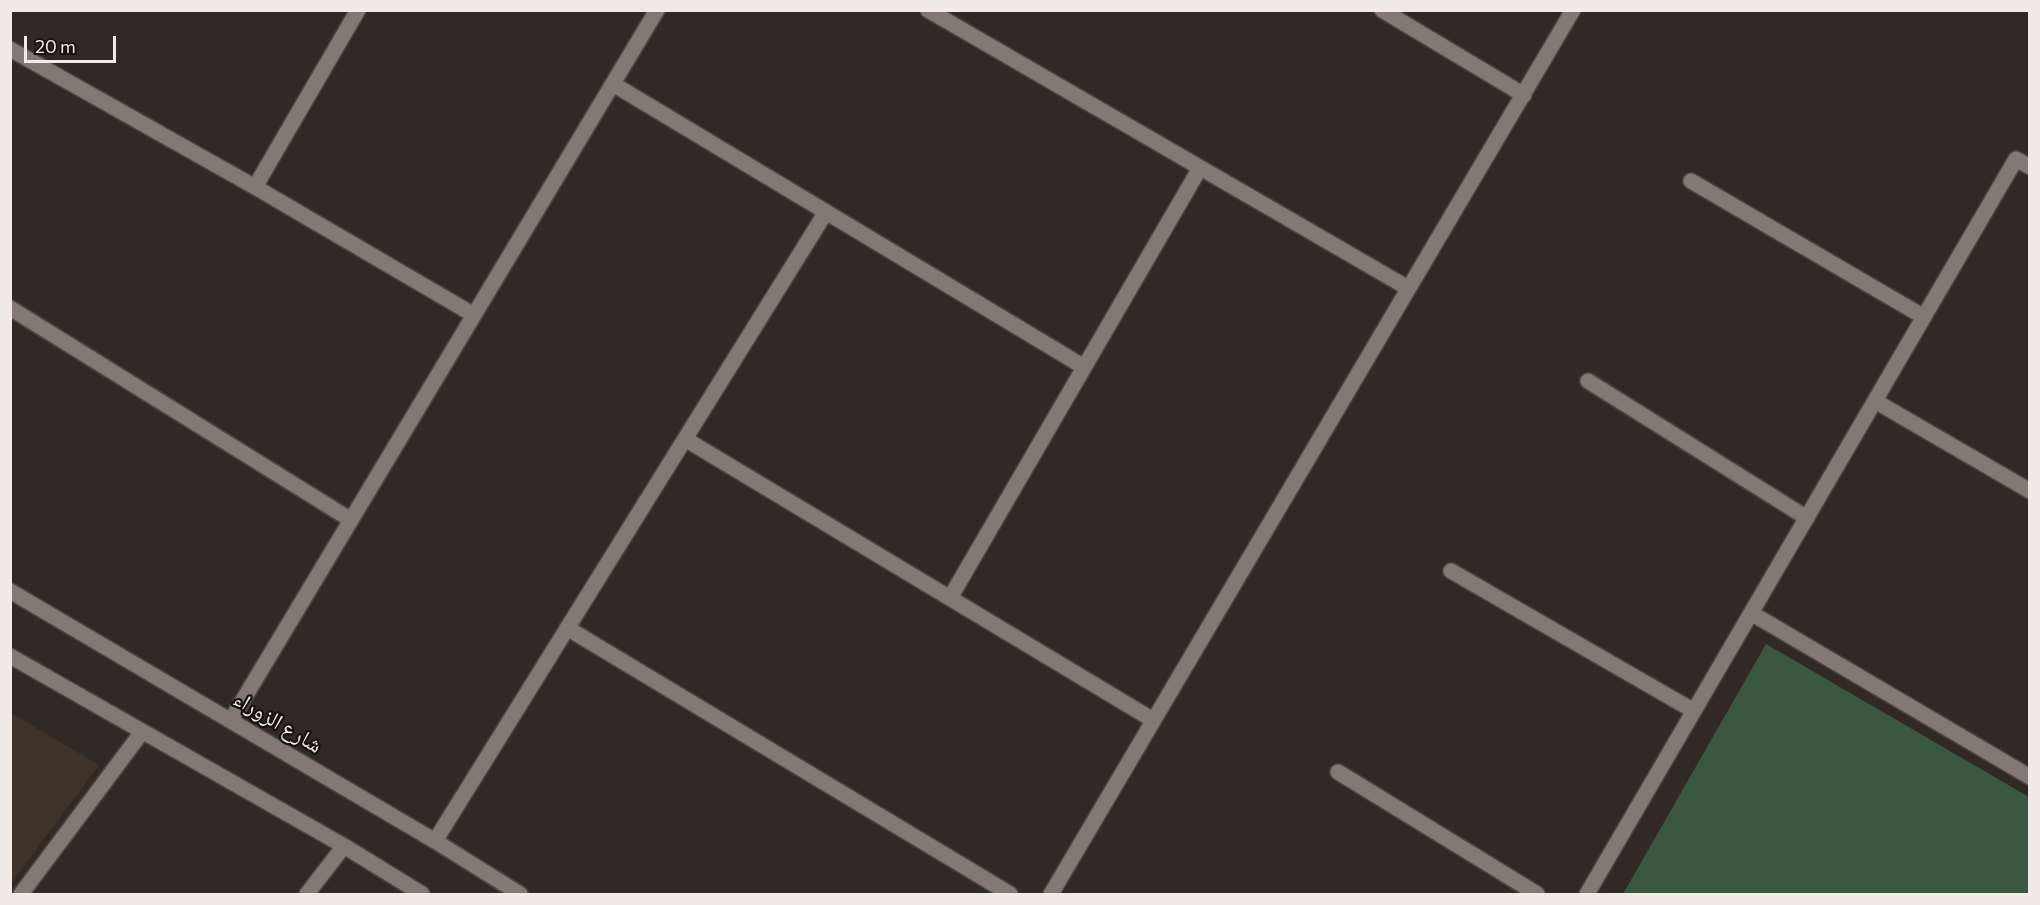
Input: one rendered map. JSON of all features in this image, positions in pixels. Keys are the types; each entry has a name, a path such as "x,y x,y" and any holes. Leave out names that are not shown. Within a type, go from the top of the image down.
{"street":[{"path":"255,187 358,10"},
{"path":"231,720 657,10"},
{"path":"928,10 1408,288"},
{"path":"1382,10 1524,95"},
{"path":"1051,894 1573,10"},
{"path":"10,49 255,187 474,315"},
{"path":"613,84 1084,367"},
{"path":"1587,894 2016,159 2030,167"},
{"path":"950,598 1200,168"},
{"path":"1691,181 1924,316"},
{"path":"435,841 826,212"},
{"path":"10,308 351,520"},
{"path":"1588,381 1807,518"},
{"path":"1875,401 2030,491"},
{"path":"685,439 1153,720"},
{"path":"1451,571 1694,711"},
{"name":"شارع الزوراء","path":"10,591 435,841 520,894"},
{"path":"1751,613 2030,777"},
{"path":"567,628 1010,894"},
{"path":"10,656 344,846 422,894"},
{"path":"21,894 142,732"},
{"path":"1338,772 1537,894"},
{"path":"307,894 344,846"}],"shaded area":[{"path":"11,713 99,765 11,884"}],"green space":[{"path":"1766,644 2029,797 2029,894 1623,894"}]}
